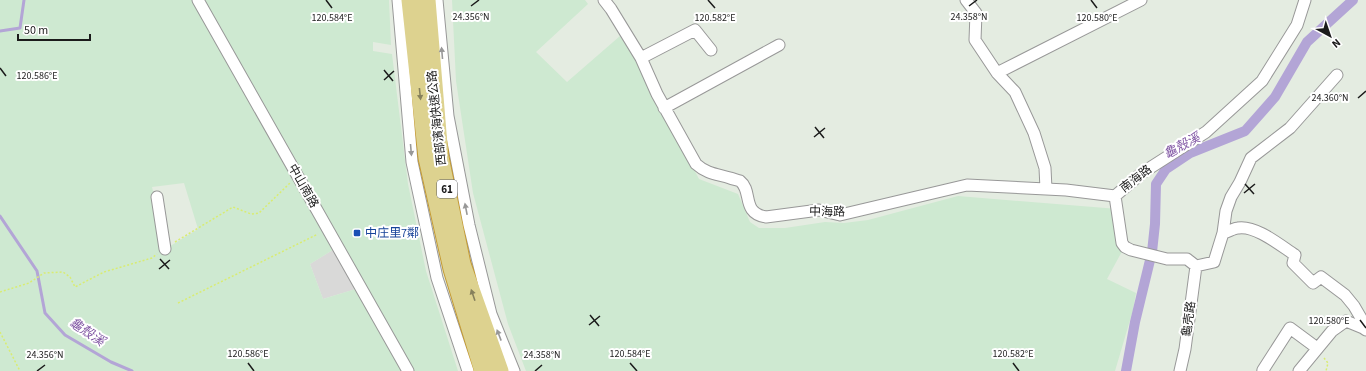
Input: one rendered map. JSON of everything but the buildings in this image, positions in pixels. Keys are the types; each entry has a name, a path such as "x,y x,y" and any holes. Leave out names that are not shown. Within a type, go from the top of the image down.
{"highway":[{"name":"西部濱海快速公路","path":"410,0 427,158 452,268 483,371"},
{"name":"西部濱海快速公路","path":"427,0 440,157 462,264 500,371"}],"street":[{"name":"中山南路","path":"198,0 408,371"},
{"path":"398,0 412,162 437,278 468,371"},
{"path":"437,0 448,116 469,225 491,314 514,371"},
{"name":"中海路","path":"604,0 641,58 664,108 696,164 703,170 740,181 744,187 752,210 758,216 766,217 819,210 840,215 968,185 1046,189 1115,196"},
{"path":"966,0 976,13 975,40 997,73 1015,92 1034,133 1045,168 1046,189"},
{"path":"997,73 1141,0"},
{"name":"南海路","path":"1196,266 1187,259 1167,259 1131,250 1125,247 1122,243 1115,196 1142,173 1206,132 1262,81 1297,25 1305,0"},
{"path":"641,58 695,30 711,50"},
{"path":"664,108 779,45"},
{"path":"1196,266 1214,262 1224,233 1226,211 1251,158 1290,128 1337,75"},
{"path":"157,197 165,248"},
{"path":"1224,233 1238,228 1252,228 1295,255 1293,263 1313,283 1321,277 1345,295 1358,312 1365,329"},
{"name":"龜壳路","path":"1180,371 1185,349 1196,266"},
{"path":"1299,371 1332,331 1346,321 1365,329"},
{"path":"1264,371 1263,370 1290,328 1317,348"}],"path":[{"path":"0,292 29,283 44,273 63,272 70,278 75,287 104,272 152,258 165,248 233,207 251,214 259,212 297,176"},
{"path":"178,303 327,229"},
{"path":"0,332 20,371"},
{"path":"1317,348 1328,363 1326,371"}],"shaded area":[{"path":"336,248 359,288 323,299 310,264"}],"green space":[{"path":"0,0 195,0 336,248 310,264 323,299 359,288 406,371 0,371","holes":["184,183 198,229 167,248 152,187"]},
{"path":"203,0 389,0 391,45 373,42 373,51 392,54 408,184 426,271 458,371 414,371"},
{"path":"452,0 585,0 588,4 536,52 567,82 620,36 645,75 699,179 738,194 750,222 759,228 785,228 825,222 844,223 868,220 958,196 1118,209 1126,244 1107,279 1136,293 1133,310 1115,371 526,371 508,324 473,193 456,81"}],"waterway":[{"path":"0,31 20,28 24,0"},
{"name":"龜殼溪","path":"1126,371 1135,322 1152,252 1155,224 1156,184 1166,169 1190,153 1245,131 1275,97 1307,42 1353,0"},
{"name":"龜殼溪","path":"0,216 37,271 45,313 65,335 111,362 132,371"}],"place":[{"name":"中庄里7鄰","path":"357,233"}]}
